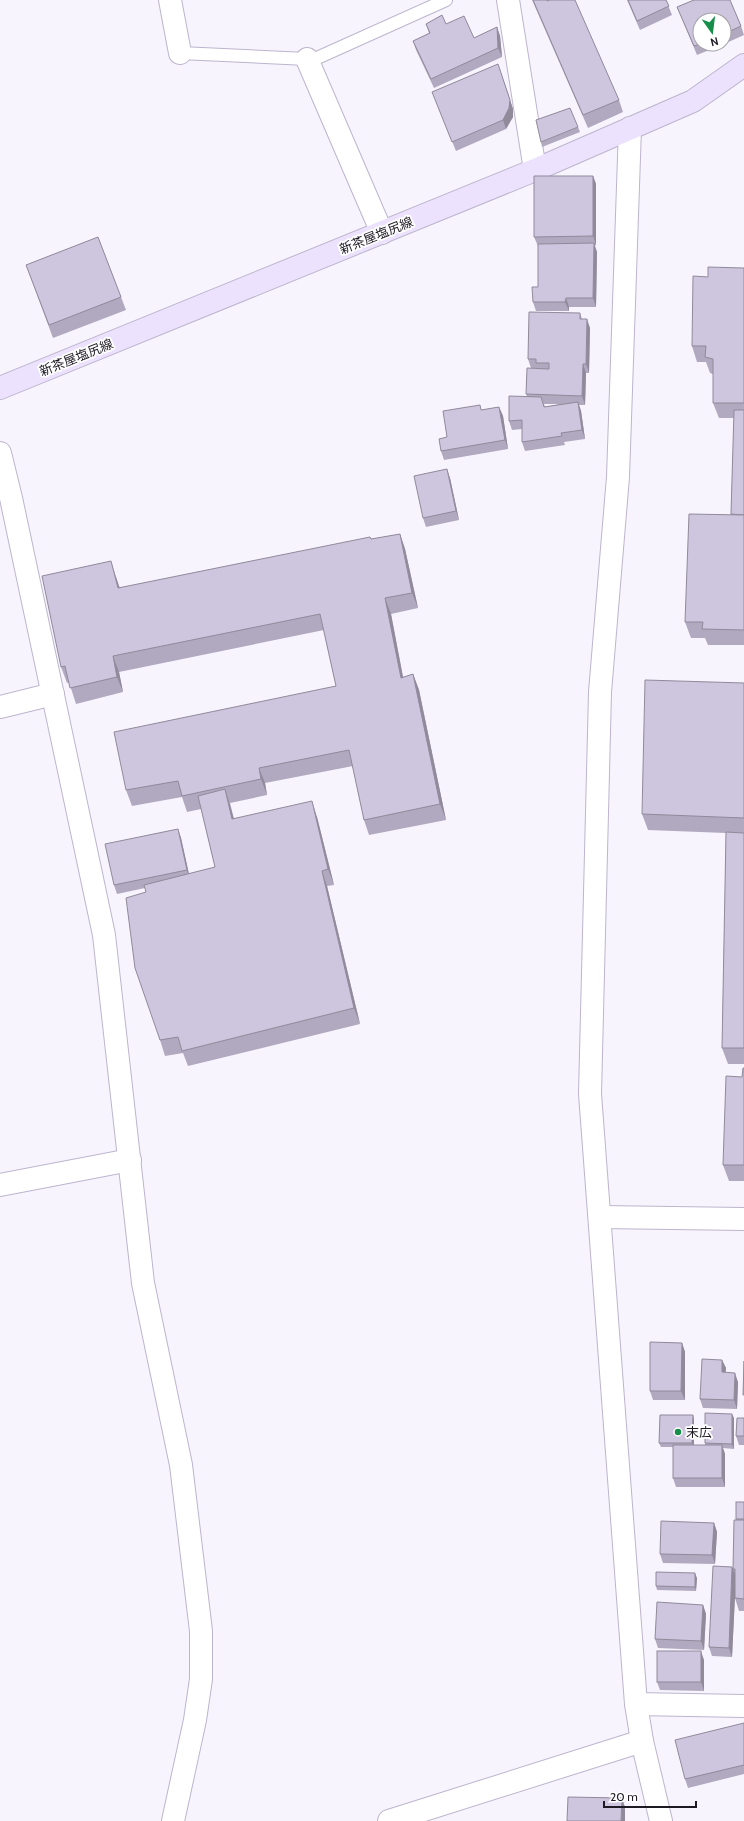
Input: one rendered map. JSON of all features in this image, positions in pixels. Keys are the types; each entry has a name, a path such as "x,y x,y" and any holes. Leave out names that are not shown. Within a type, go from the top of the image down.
{"main road":[{"name":"新茶屋塩尻線","path":"0,388 382,233 534,170 693,101 744,65"}],"street":[{"path":"170,0 180,53"},
{"path":"508,0 534,170"},
{"path":"307,59 382,233"},
{"path":"630,128 618,477 600,692 590,1094 636,1704 642,1741 661,1821"},
{"path":"0,453 6,501 53,694 104,935 143,1283 180,1465 201,1631 201,1680 195,1720 173,1821"},
{"path":"0,707 53,694"},
{"path":"0,1185 130,1160"},
{"path":"600,1217 744,1219"},
{"path":"636,1704 744,1706"},
{"path":"389,1821 642,1741"}],"lane":[{"path":"180,53 307,59 317,58 446,0"}],"building":[{"path":"533,0 575,0 619,100 583,115"},
{"path":"628,0 666,0 669,6 637,21"},
{"path":"694,0 730,0 741,26 732,30 732,12 692,12 692,41 677,7"},
{"path":"442,15 446,24 464,16 474,38 497,27 498,48 431,79 413,41 430,33 426,24"},
{"path":"498,64 510,100 509,108 503,120 452,142 432,92"},
{"path":"570,108 578,127 541,142 536,120"},
{"path":"534,176 593,176 593,236 534,237"},
{"path":"98,237 121,297 49,325 26,265"},
{"path":"594,243 593,298 566,298 565,302 533,302 532,287 538,287 538,244"},
{"path":"708,267 744,268 744,403 713,403 713,359 705,357 706,346 692,346 693,276 708,277"},
{"path":"529,312 580,313 580,319 587,319 586,364 583,364 582,396 526,394 527,368 549,369 549,363 536,363 536,359 528,359"},
{"path":"509,396 541,397 544,407 578,402 582,430 561,433 562,436 522,442 522,420 509,421"},
{"path":"480,405 481,410 499,407 505,440 441,451 439,439 447,437 443,411"},
{"path":"734,410 744,410 744,515 731,514"},
{"path":"447,469 456,511 423,518 414,476"},
{"path":"689,514 744,515 744,630 702,629 703,622 685,622"},
{"path":"400,534 412,593 385,598 401,678 413,674 440,804 364,820 349,750 259,768 261,779 182,796 178,781 126,790 114,732 336,686 320,614 113,656 117,677 70,688 65,666 61,667 42,576 111,561 118,588 370,537 371,539"},
{"path":"645,680 744,683 744,818 642,814"},
{"path":"225,789 232,819 312,801 328,869 322,871 354,1008 182,1051 178,1037 160,1040 135,968 126,898 146,892 144,885 215,867 198,796"},
{"path":"178,829 187,870 114,885 105,844"},
{"path":"726,832 744,833 744,1048 722,1048"},
{"path":"743,1068 744,1165 723,1165 726,1076 742,1077"},
{"path":"650,1342 682,1343 681,1391 650,1391"},
{"path":"702,1359 722,1360 722,1372 735,1373 734,1400 700,1399"},
{"path":"744,1361 744,1395 743,1395"},
{"path":"705,1413 732,1414 732,1444 705,1443"},
{"path":"660,1415 693,1415 692,1443 659,1443"},
{"path":"737,1418 744,1418 744,1436 736,1436"},
{"path":"673,1445 722,1445 722,1478 673,1478"},
{"path":"736,1502 744,1502 744,1519 736,1519"},
{"path":"734,1520 744,1520 744,1599 735,1598 735,1569 733,1569"},
{"path":"661,1521 714,1523 712,1555 660,1554"},
{"path":"713,1566 732,1567 729,1648 709,1647"},
{"path":"656,1572 695,1573 695,1587 656,1586"},
{"path":"657,1602 703,1605 701,1641 655,1639"},
{"path":"657,1651 701,1651 701,1682 657,1682"},
{"path":"744,1723 744,1765 685,1779 675,1740"},
{"path":"568,1797 622,1798 621,1821 567,1821"}],"place":[{"name":"末広","path":"678,1432"}]}
